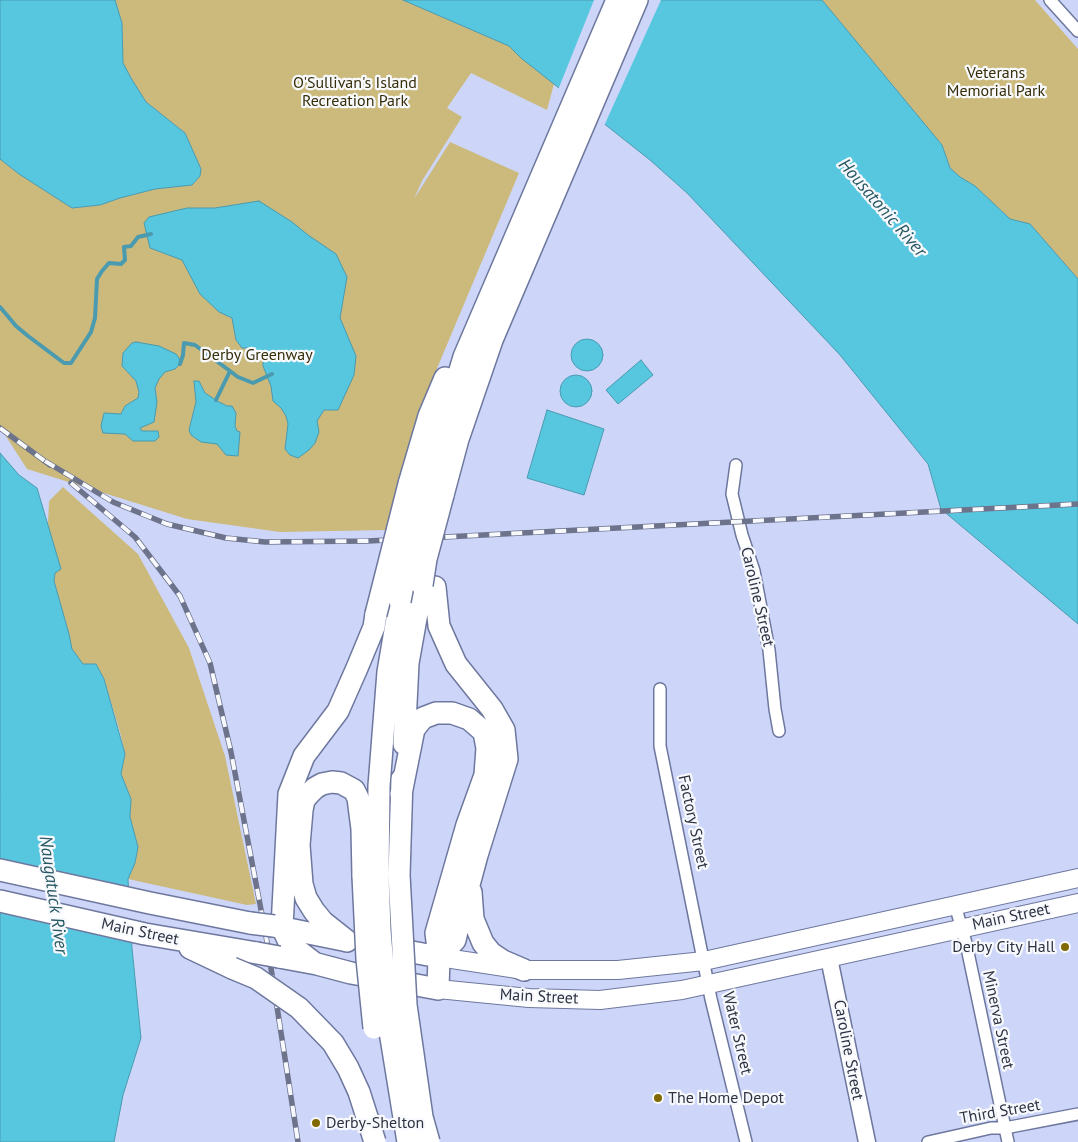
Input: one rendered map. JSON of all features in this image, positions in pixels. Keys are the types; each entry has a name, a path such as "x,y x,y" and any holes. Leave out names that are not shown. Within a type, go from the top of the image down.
{"highway":[{"path":"317,964 296,949 278,927 288,794 304,756 338,711 374,626 376,614 426,489 458,439 492,340 517,257 617,0"},
{"path":"439,957 455,940 507,759 504,730 492,709 456,664 439,626 429,586 426,489 430,416 460,343 517,257 607,72 637,0"},
{"path":"607,72 629,40 652,0"},
{"path":"408,1142 387,1013 380,931 380,767 388,672 406,570 426,489"},
{"path":"401,794 408,664 429,586"},
{"path":"394,1142 372,1014 366,942 380,876 401,794 414,729 423,718 436,713 452,713 469,719 484,732 487,748 485,775 467,825 436,933 439,957 438,989"},
{"path":"346,941 314,911 306,898 302,884 299,845 304,800 315,788 332,782 341,783 354,790 358,798 362,829 380,876 406,1005 422,1116 429,1142"},
{"name":"Main Street","path":"0,870 250,923 439,957"},
{"path":"472,877 470,894 472,912 478,934 483,943 491,953 503,961 524,970"},
{"name":"Main Street","path":"0,901 146,934 317,964 351,973 438,989"},
{"path":"172,939 256,978 299,1008 333,1043 348,1068 359,1092 375,1142"}],"main road":[{"name":"Main Street","path":"439,957 524,970 618,970 704,962 1078,878"},
{"name":"Main Street","path":"438,989 529,998 600,1000 682,990 1078,903"},
{"name":"Caroline Street","path":"829,958 867,1142"}],"street":[{"path":"1050,0 1078,31"},
{"name":"Caroline Street","path":"736,465 732,494 742,535 754,571 769,650 775,709 780,731"},
{"name":"Factory Street","path":"660,688 660,746 704,962"},
{"name":"Minerva Street","path":"955,905 962,928 1008,1142"},
{"name":"Water Street","path":"704,962 746,1142"},
{"name":"Third Street","path":"928,1142 991,1128 1005,1128 1078,1114"}],"green space":[{"name":"Derby Greenway","path":"115,0 403,0 509,46 554,84 547,110 471,73 447,108 462,117 422,181 414,199 450,142 519,173 420,409 387,530 280,532 187,519 27,469 0,427 0,159 19,174 73,208 100,205 155,189 192,185 200,176 201,169 185,133 146,102 123,63 122,23"},
{"name":"Veterans Memorial Park","path":"822,0 1035,0 1078,49 1078,279 1030,224 1010,219 975,186 950,168 942,145"},
{"path":"63,487 138,554 189,648 225,756 256,904 247,905 128,879 135,863 138,847 130,817 131,799 121,774 125,754 120,732 104,679 96,664 83,664 71,649 69,634 54,581 55,573 48,523 49,501"}],"water":[{"path":"0,0 115,0 122,23 123,63 146,102 185,133 201,169 200,176 192,185 155,189 100,205 72,208 19,174 0,159"},
{"name":"Housatonic River","path":"403,0 822,0 942,145 950,168 975,186 1010,219 1030,224 1078,279 1078,624 941,509 928,464 840,355 687,193 650,160 521,58 509,46"},
{"path":"259,201 336,254 347,277 340,318 356,356 354,375 338,410 324,410 317,421 319,432 315,443 298,458 290,455 285,449 288,424 286,416 273,401 271,386 260,352 250,348 242,348 236,340 232,318 219,312 200,294 182,260 150,248 144,223 149,217 187,208 215,208"},
{"path":"587,339 599,343 603,355 599,367 587,371 575,367 571,355 575,343"},
{"path":"132,343 159,346 176,354 179,358 180,364 175,369 165,372 155,388 157,402 154,422 140,428 142,431 158,431 159,437 155,441 133,441 125,434 103,433 101,426 104,413 121,414 125,406 138,398 139,392 136,381 122,366 123,353"},
{"path":"641,360 653,375 618,404 606,390"},
{"path":"576,375 588,379 592,391 588,403 576,407 564,403 560,391 564,379"},
{"path":"194,381 199,381 205,393 227,406 232,406 236,413 235,426 237,431 240,432 238,456 226,455 217,444 201,442 191,435 189,430 196,402"},
{"path":"547,410 604,429 584,495 527,478"},
{"name":"Naugatuck River","path":"0,453 19,475 37,488 61,569 55,573 54,581 72,649 83,664 96,664 104,679 125,754 121,774 131,799 130,817 138,847 135,863 128,879 132,948 141,1038 123,1095 114,1142 0,1142"}],"pier":[{"path":"594,0 661,0 604,126 558,90"},
{"path":"0,861 131,890 134,941 0,911"}],"waterway":[{"path":"0,307 16,326 28,336 64,363 71,363 91,332 95,318 97,279 109,263 121,264 125,260 124,247 131,246 138,237 151,234"},
{"path":"180,364 184,343 195,345 238,377 253,383 272,374"},
{"path":"216,400 230,371"}],"railway":[{"path":"0,428 50,465"},
{"path":"45,461 113,502 167,524 226,538 265,542 368,541 1078,504"},
{"path":"71,483 135,537 180,596 210,663 231,752 266,936 298,1142"}],"place":[{"name":"Derby City Hall","path":"1065,947"},
{"name":"The Home Depot","path":"658,1098"},
{"name":"Derby-Shelton","path":"316,1123"}],"park label":[{"name":"O'Sullivan's Island Recreation Park","path":"355,92"}]}
